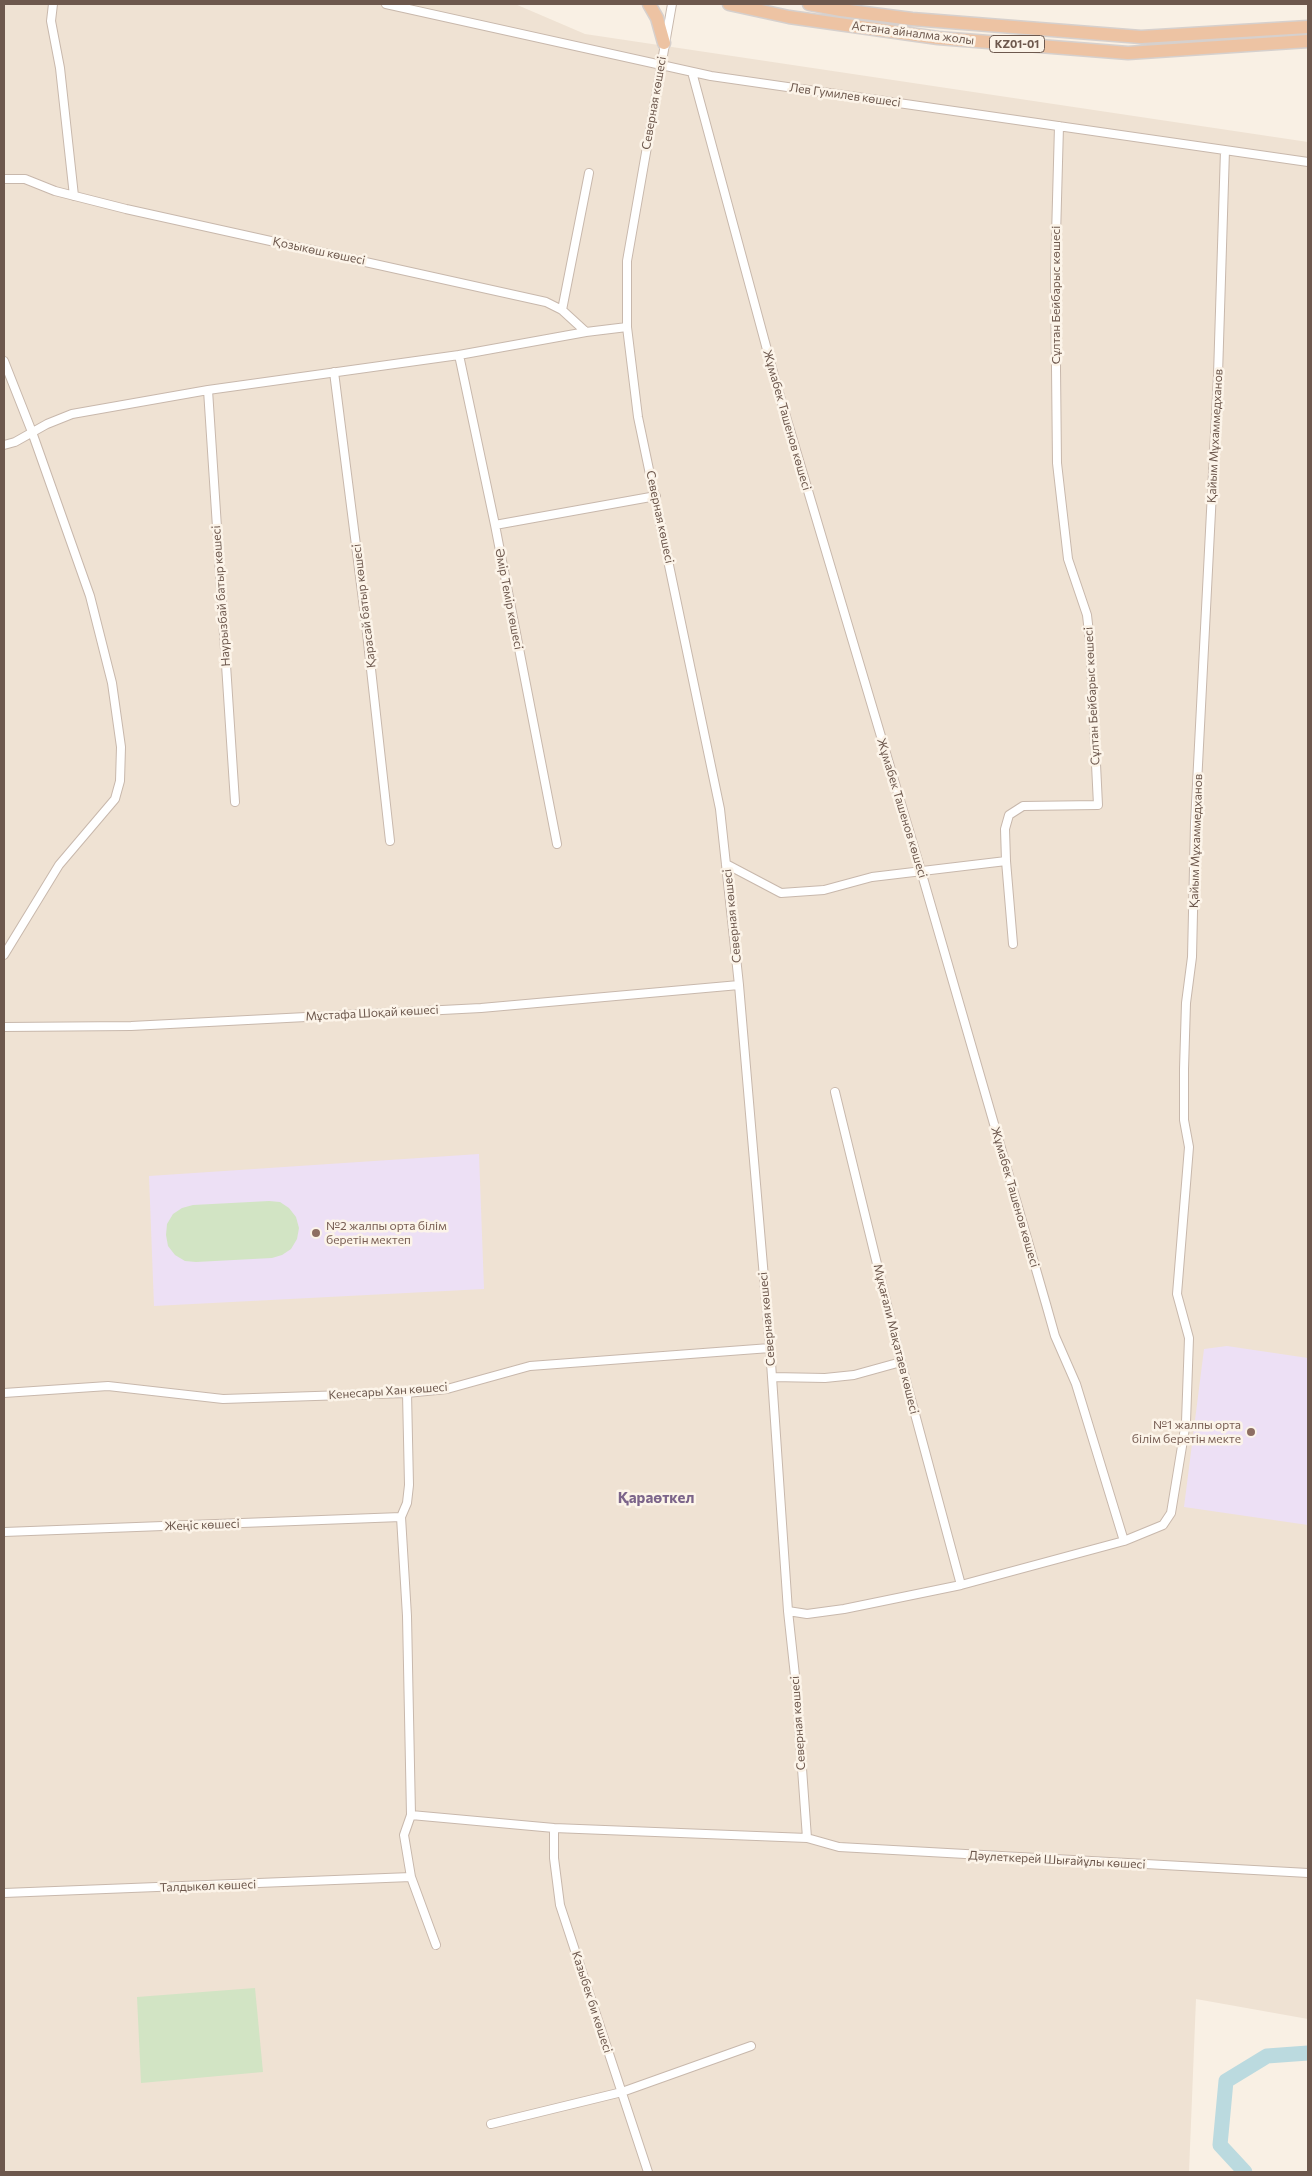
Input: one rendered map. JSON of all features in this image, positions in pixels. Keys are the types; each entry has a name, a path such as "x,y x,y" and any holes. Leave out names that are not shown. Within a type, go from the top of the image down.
{"highway":[{"path":"649,4 655,13 664,43"},
{"name":"Астана айналма жолы","path":"729,4 789,17 938,38 1128,53 1308,41"},
{"name":"Астана айналма жолы","path":"809,4 912,19 1141,37 1308,27"}],"street":[{"path":"52,4 51,21 60,68 74,196"},
{"name":"Лев Гумилев көшесі","path":"386,4 692,72 1308,162"},
{"name":"Северная көшесі","path":"672,4 627,261 627,327 638,417 720,809 739,985 770,1348 788,1610 807,1838"},
{"name":"Жұмабек Ташенов көшесі","path":"692,72 776,383 921,871 1055,1336 1076,1384 1124,1541"},
{"name":"Сұлтан Бейбарыс көшесі","path":"1006,861 1004,829 1009,815 1022,806 1098,805 1087,615 1068,559 1056,463 1055,273 1059,126"},
{"name":"Қайым Мұхаммедханов","path":"1124,1541 1163,1525 1171,1513 1186,1422 1189,1338 1177,1294 1189,1157 1184,1120 1186,1003 1192,957 1195,822 1218,374 1225,150"},
{"path":"562,310 589,173"},
{"name":"Қозыкөш көшесі","path":"4,180 25,179 55,191 74,196 546,302 562,310 586,332"},
{"path":"4,445 72,414 208,390 460,355 586,332 627,327"},
{"name":"Әмір Темір көшесі","path":"460,355 495,525 556,844"},
{"path":"4,361 32,432 90,596 107,664 121,747 120,780 115,799 59,865 4,955"},
{"name":"Қарасай батыр көшесі","path":"334,372 365,614 390,841"},
{"name":"Наурызбай батыр көшесі","path":"208,390 235,802"},
{"path":"495,525 656,496"},
{"path":"726,864 781,893 824,890 872,877 1006,861 1014,944"},
{"name":"Мұстафа Шоқай көшесі","path":"4,1027 141,1025 481,1008 739,985"},
{"name":"Мұқағали Мақатаев көшесі","path":"835,1092 901,1362 962,1585"},
{"name":"Кенесары Хан көшесі","path":"4,1393 108,1386 223,1399 407,1393 447,1389 530,1366 770,1348"},
{"path":"772,1377 825,1378 854,1375 901,1362"},
{"path":"407,1393 409,1485 407,1503 401,1517 406,1616 410,1815 404,1835 411,1877 436,1945"},
{"name":"Жеңіс көшесі","path":"4,1532 401,1517"},
{"path":"788,1610 807,1614 844,1609 962,1585 1124,1541"},
{"name":"Дәулеткерей Шығайұлы көшесі","path":"410,1815 554,1828 807,1838 839,1847 1308,1873"},
{"name":"Казыбек би көшесі","path":"554,1828 554,1858 560,1905 648,2172"},
{"name":"Талдыкөл көшесі","path":"4,1894 411,1877"},
{"path":"491,2124 622,2092 751,2046"}],"shaded area":[{"name":"Қараөткел","path":"4,4 515,4 585,34 1308,142 1308,2019 1196,1999 1189,2172 4,2172"},
{"name":"№2 жалпы орта білім беретін мектеп","path":"479,1154 484,1289 154,1306 149,1176"},
{"name":"№1 жалпы орта білім беретін мекте","path":"1227,1346 1308,1358 1308,1525 1184,1507 1204,1349"}],"green space":[{"path":"280,1202 289,1208 296,1217 299,1228 297,1239 291,1249 282,1255 272,1258 196,1262 185,1261 175,1255 168,1246 167,1224 173,1214 182,1208 193,1205"},
{"path":"255,1988 263,2072 141,2083 137,1997"}],"waterway":[{"path":"1245,2172 1220,2145 1226,2081 1267,2056 1308,2053"}],"place":[{"name":"№2 жалпы орта білім беретін мектеп","path":"316,1233"},
{"name":"№1 жалпы орта білім беретін мекте","path":"1251,1432"}],"district":[{"name":"Қараөткел","path":"656,1498"}]}
